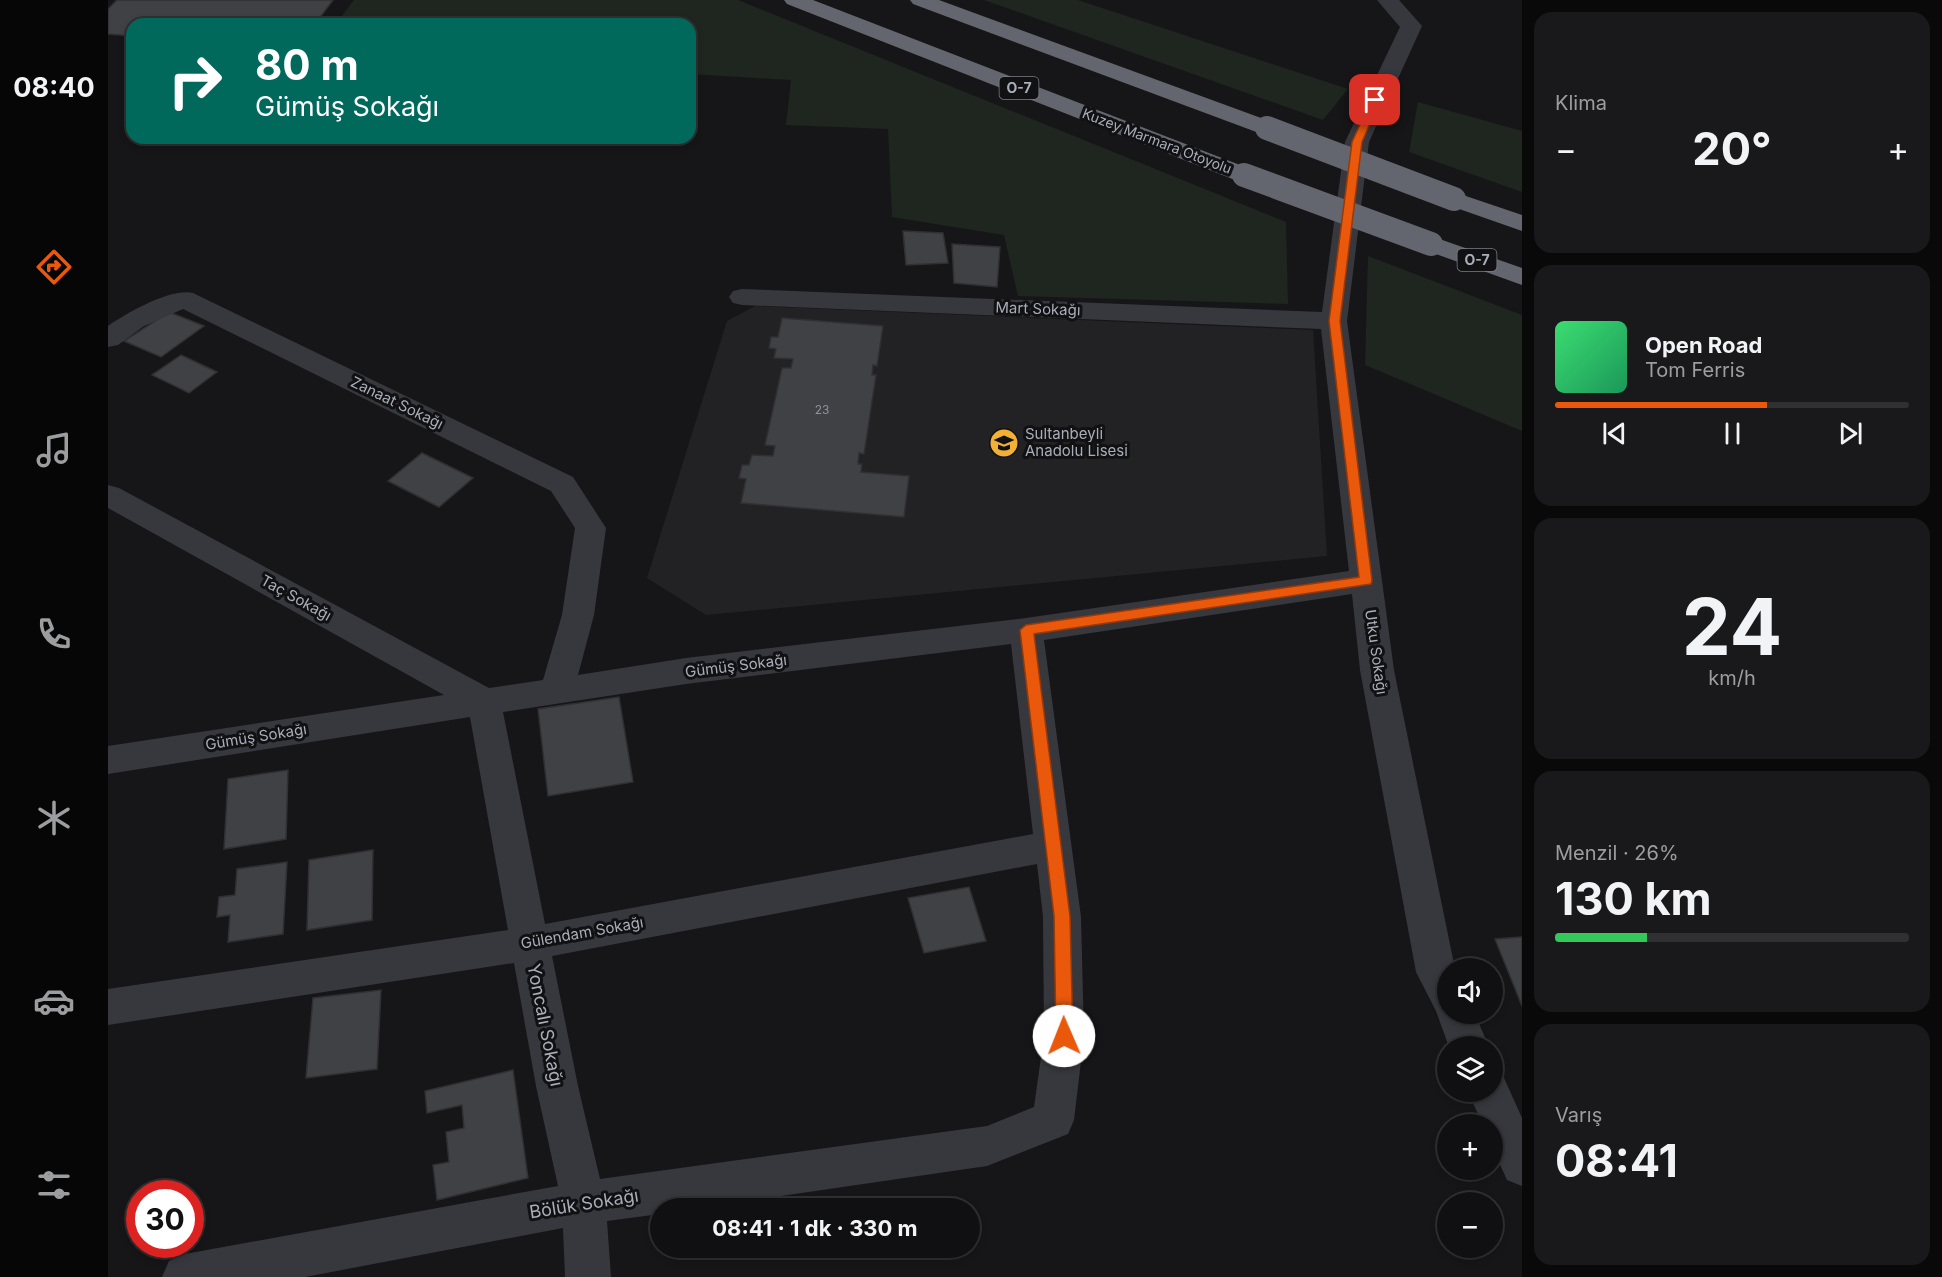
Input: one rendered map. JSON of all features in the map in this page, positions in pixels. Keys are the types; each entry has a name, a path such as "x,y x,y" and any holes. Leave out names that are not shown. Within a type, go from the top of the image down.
{"highway":[{"name":"Kuzey Marmara Otoyolu","path":"794,0 1244,175 1522,277"},
{"path":"920,0 1522,223"}],"street":[{"name":"Utku Sokağı","path":"1387,0 1411,26 1357,142 1334,321 1381,694 1437,974"},
{"name":"Mart Sokağı","path":"742,297 1334,321"},
{"name":"Zanaat Sokağı","path":"121,319 184,300 562,484 591,528 578,615 557,691"},
{"path":"108,339 121,319"},
{"name":"Taç Sokağı","path":"108,495 484,701"},
{"name":"Gümüş Sokağı","path":"108,760 686,672 1026,630 1366,580"},
{"path":"1026,630 1053,846"},
{"name":"Yoncalı Sokağı","path":"484,701 528,944 584,1203 588,1277"},
{"name":"Gülendam Sokağı","path":"108,1007 528,944 1053,846"},
{"name":"Bölük Sokağı","path":"185,1277 584,1203 987,1146 1053,1120 1064,1036 1062,916 1053,846"},
{"path":"1494,1102 1522,1165"}],"shaded area":[{"path":"354,0 738,0 1286,222 1288,304 1018,296 1004,235 892,217 888,129 786,125 791,80 696,74 696,18 340,18"},
{"path":"984,0 1078,0 1348,89 1323,120"},
{"path":"1418,102 1522,131 1522,192 1409,152"},
{"path":"1368,256 1522,315 1522,431 1365,365"},
{"name":"Sultanbeyli Anadolu Lisesi","path":"755,306 1313,330 1327,556 706,615 647,578 727,321"}],"building":[{"path":"117,0 333,0 320,18 126,18 126,36 108,34 108,9"},
{"path":"903,231 943,233 948,263 906,265"},
{"path":"952,244 1000,247 997,287 954,283"},
{"path":"169,312 204,326 161,357 124,341"},
{"path":"782,318 883,326 877,366 873,365 872,375 876,375 864,454 859,453 858,464 862,464 861,472 909,476 904,517 741,503 746,479 739,478 742,465 749,465 752,455 773,456 775,446 765,445 782,368 791,368 793,359 774,358 776,349 769,348 771,337 778,337"},
{"path":"181,355 217,372 189,393 152,375"},
{"path":"422,453 473,478 439,507 388,481"},
{"path":"619,697 633,782 548,796 538,709"},
{"path":"288,770 286,839 224,849 228,779"},
{"path":"373,850 372,920 307,930 309,860"},
{"path":"287,862 283,934 228,942 230,915 217,917 219,897 235,895 237,869"},
{"path":"969,887 986,941 924,953 908,898"},
{"path":"1522,937 1522,1006 1503,958 1495,939"},
{"path":"381,990 377,1069 306,1078 313,998"},
{"path":"513,1070 528,1178 437,1200 433,1165 449,1162 446,1132 464,1128 462,1105 427,1113 425,1091"}],"place":[{"name":"Sultanbeyli Anadolu Lisesi","path":"1004,443"}],"route":[{"path":"1064,1036 1062,916 1026,630 1366,580 1334,321 1357,142 1375,100"}]}
